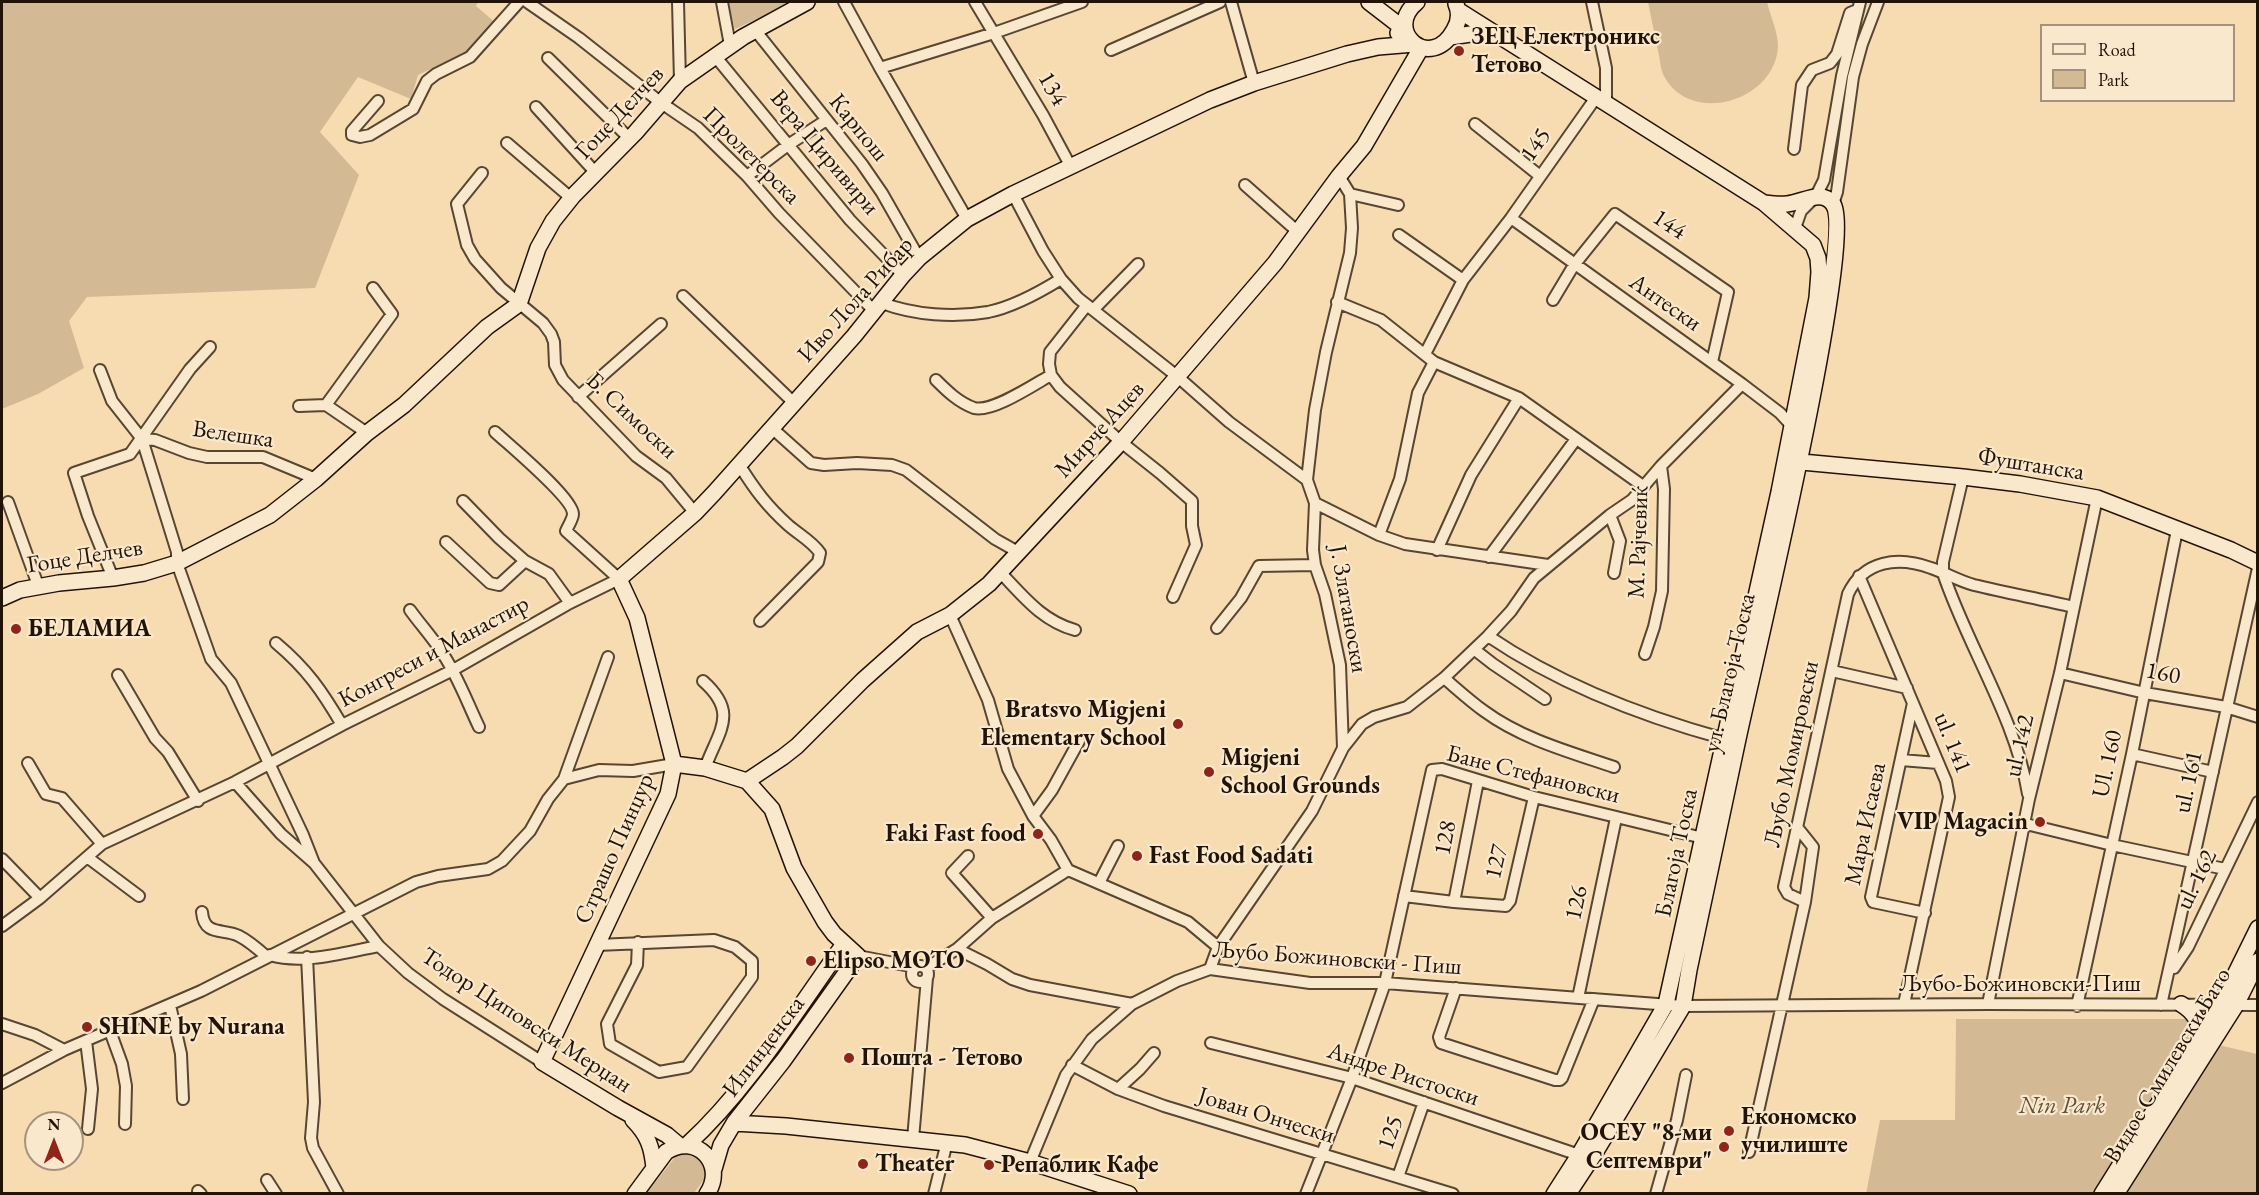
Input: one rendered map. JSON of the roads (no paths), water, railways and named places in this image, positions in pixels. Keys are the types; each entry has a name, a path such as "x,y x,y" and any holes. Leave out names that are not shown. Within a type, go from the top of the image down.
{"street":[{"path":"378,101 352,131 352,135 360,137 370,135 413,109 427,81 435,74 470,57 519,2"},
{"name":"Пролетерска","path":"527,2 579,38 660,102 698,128 747,176 779,213 878,307"},
{"path":"678,2 680,81"},
{"path":"722,2 730,45"},
{"name":"Гоце Делчев","path":"2,598 20,591 59,583 144,573 177,563 270,515 316,479 367,433 404,405 486,327 519,304 538,248 553,221 571,198 680,81 730,45 807,2"},
{"path":"844,2 967,219"},
{"name":"134","path":"975,2 1043,115 1071,167"},
{"path":"880,68 994,33 1082,2"},
{"path":"1111,50 1220,2"},
{"path":"1231,2 1254,82"},
{"path":"1369,2 1404,29 1407,36 1418,46"},
{"path":"1378,47 1404,29 1411,6 1417,2"},
{"path":"1593,2 1606,68 1601,99"},
{"path":"1764,203 1789,204 1816,196 1825,198 1833,204 1837,192 1853,77 1862,44 1878,2"},
{"path":"1378,47 1418,46 1428,49 1437,47 1450,37 1458,23 1459,4"},
{"path":"1459,4 1491,31 1764,203 1813,245 1818,265 1817,298 1792,426 1793,462"},
{"path":"1794,149 1802,85 1812,70 1830,63 1837,54 1850,13 1859,5"},
{"path":"1795,228 1800,211 1816,196 1824,180 1842,76 1859,5"},
{"name":"Карпош","path":"755,30 825,121 862,164 882,193 919,258"},
{"path":"1450,37 1491,31"},
{"name":"Мирче Ацев","path":"747,781 797,746 863,680 917,632 970,602 1121,442 1275,263 1364,146 1418,46"},
{"name":"Иво Лола Рибар","path":"619,579 694,513 740,466 903,275 919,258 967,219 1013,194 1210,100 1254,82 1378,47"},
{"name":"Вера Циривири","path":"715,56 850,220 903,275"},
{"path":"548,58 629,138"},
{"name":"145","path":"1425,354 1463,280 1540,176 1601,99"},
{"path":"536,107 595,172"},
{"path":"747,176 825,121"},
{"path":"1474,124 1540,176"},
{"path":"507,143 571,198"},
{"name":"Б. Симоски","path":"482,173 457,204 467,245 482,266 519,304 543,323 551,334 554,342 555,365 563,380 636,456 666,478 694,513"},
{"name":"Ј. Златаноски","path":"1339,176 1350,194 1352,228 1350,253 1337,302 1315,410 1307,480 1315,503 1313,550 1340,665 1344,748"},
{"path":"1245,185 1298,232"},
{"path":"1013,194 1043,251 1061,279 1091,307 1178,377 1229,422 1307,480"},
{"path":"1350,194 1398,205"},
{"name":"ул. Благоја Тоска","path":"1568,1194 1683,1006 1830,290 1836,238 1836,212 1833,204"},
{"name":"144","path":"1553,300 1575,265 1615,214 1728,292 1712,362"},
{"name":"Антески","path":"1511,218 1742,384 1780,413 1792,426"},
{"path":"1399,235 1463,280"},
{"path":"1813,245 1836,238"},
{"path":"1138,264 1057,341 1050,352 1049,364 1051,375 1060,387 1192,501 1192,526 1196,535 1196,545 1173,597"},
{"path":"878,307 933,314 990,312 1041,291 1061,279"},
{"path":"326,405 392,314 373,288"},
{"path":"683,296 794,403"},
{"path":"1337,302 1380,320 1434,362 1519,398 1643,486"},
{"path":"578,397 661,324"},
{"path":"113,578 73,476 76,472 101,466 130,454 190,369 210,347"},
{"name":"Ј. Златаноски","path":"1379,535 1400,479 1418,393 1434,362"},
{"path":"100,370 112,401 142,439"},
{"path":"936,380 955,398 975,408 984,408 1014,396 1051,375"},
{"path":"1210,969 1218,947 1312,811 1344,748 1362,724 1374,717 1407,707 1444,678 1488,636 1511,610 1534,578 1610,515 1632,500 1661,466 1742,384"},
{"path":"1437,550 1471,475 1519,398"},
{"path":"299,406 326,405 367,433"},
{"path":"773,429 811,463 824,465 882,464 906,470 995,539 1018,552"},
{"path":"495,432 556,488 571,507 573,516 566,531 619,579"},
{"name":"Велешка","path":"142,439 155,440 207,457 263,457 316,479"},
{"name":"Тодор Циповски Мерџан","path":"142,439 177,552 177,563 211,658 231,682 314,863"},
{"path":"1489,557 1576,439"},
{"name":"Фуштанска","path":"1793,462 1963,477 2020,484 2097,498 2258,563"},
{"name":"Благоја Тоска","path":"1554,1194 1666,1005 1725,739 1793,462"},
{"path":"740,466 761,499 820,553 818,562 760,621"},
{"name":"М. Рајчевиќ","path":"1645,654 1662,591 1664,489 1661,466"},
{"path":"1963,477 1943,561 1943,573 2012,735 2025,774 2029,800"},
{"name":"ul. 142","path":"1988,1004 2029,800 2060,673 2097,498"},
{"path":"463,501 525,561 549,574 570,603"},
{"path":"9,502 39,588"},
{"path":"1315,503 1379,535 1405,544 1548,565"},
{"path":"1610,515 1620,541 1614,573"},
{"name":"Ul. 160","path":"2077,1006 2145,693 2177,530"},
{"path":"446,542 490,583 499,585 525,561"},
{"path":"1858,576 1873,566 1886,563 1916,564 1930,567 1972,584 2074,607"},
{"path":"1217,628 1241,598 1259,566 1316,565"},
{"name":"ul. 161","path":"2162,1005 2258,568"},
{"path":"1000,572 1047,618 1061,626 1075,630"},
{"name":"Љубо Момировски","path":"1805,902 1788,894 1784,886 1848,594 1858,576"},
{"name":"ul. 141","path":"1858,576 1946,781 1949,796 1904,1005"},
{"name":"Конгреси и Манастир","path":"2,926 40,898 102,844 122,833 198,801 342,724 453,670 570,603 619,579"},
{"name":"Страшо Пинџур","path":"542,1062 668,794 674,764 637,618 619,579"},
{"path":"411,610 425,633 442,651 453,670 478,727"},
{"path":"950,615 988,700 1008,769 1033,816 1051,840 1068,870 1188,922 1218,947"},
{"path":"1488,636 1562,680 1639,712 1725,739"},
{"path":"276,643 298,662 318,685 342,724"},
{"path":"1475,650 1545,699"},
{"path":"2,1083 64,1050 170,1005 416,882 438,876 488,869 502,861 530,831 548,799 564,779 608,657"},
{"path":"1832,671 1907,688"},
{"name":"160","path":"2060,673 2145,693 2226,707 2258,717"},
{"path":"118,675 155,738 168,752 198,801"},
{"path":"1444,678 1485,712 1514,729 1540,741 1614,767"},
{"path":"703,681 714,691 721,702 725,716 705,768"},
{"name":"Мара Исаева","path":"1913,702 1871,900 1925,913"},
{"path":"1033,816 1052,790 1079,741"},
{"path":"2132,754 2213,772"},
{"path":"1901,760 1938,763"},
{"path":"28,763 46,794 62,798 102,844"},
{"path":"564,779 599,770 633,771 674,764 705,768 747,781 772,809 794,867 834,934 858,956 892,964 919,974"},
{"name":"Бане Стефановски","path":"1306,1194 1352,1078 1385,983 1432,770 1438,768 1534,797 1703,838"},
{"name":"128","path":"1454,902 1478,781"},
{"name":"Тодор Циповски Мерџан","path":"235,782 281,834 314,863 379,946 408,973 442,999 542,1062 683,1146"},
{"name":"127","path":"1404,896 1506,906 1510,901 1534,797"},
{"name":"ul. 162","path":"2170,974 2188,947 2258,802"},
{"name":"126","path":"1578,998 1616,818"},
{"path":"2026,824 2225,869"},
{"path":"1749,1152 1805,902 1813,847 1797,827"},
{"path":"1100,883 1118,846"},
{"path":"968,856 952,873 992,918"},
{"path":"87,857 139,896"},
{"path":"2,859 40,898"},
{"path":"919,974 957,950 992,918 1068,870"},
{"path":"202,912 206,926 216,931 235,934 268,956 307,957 379,946"},
{"name":"Видое Смилевски Бато","path":"2102,1194 2202,1035 2228,1005 2258,928"},
{"path":"597,945 638,942 714,940 735,948 753,961 752,977 687,1067 659,1072 610,1044 606,1024 637,965 638,942"},
{"name":"Илинденска","path":"634,1194 666,1152 683,1146 719,1112 844,944"},
{"path":"957,950 1012,979 1030,985 1132,1005"},
{"name":"Илинденска","path":"707,1194 712,1184 721,1145 734,1123 786,1057 858,956"},
{"path":"307,957 314,1102 311,1138 313,1148 338,1194"},
{"name":"Видое Смилевски Бато","path":"2116,1194 2228,1005 2258,961"},
{"name":"Љубо Божиновски - Пиш","path":"1030,1162 1066,1074 1092,1039 1132,1005 1177,981 1210,969 1310,983 1385,983 1683,1006"},
{"path":"913,1139 924,1001 919,974"},
{"path":"1456,988 1439,1037 1441,1043 1555,1080 1562,1078 1594,999"},
{"path":"2181,1004 2190,1009 2202,1035"},
{"path":"170,1005 181,1054 183,1099"},
{"name":"Љубо-Божиновски-Пиш","path":"1683,1006 2258,1005"},
{"path":"2,1024 35,1035 64,1050"},
{"path":"110,1031 122,1064 126,1086 125,1124"},
{"path":"86,1041 92,1089 88,1129"},
{"name":"Андре Ристоски","path":"1211,1043 1352,1078 1579,1155"},
{"path":"771,1045 786,1057"},
{"path":"1118,1089 1154,1053"},
{"name":"Јован Ончески","path":"1072,1065 1118,1089 1164,1106 1453,1194"},
{"path":"1656,1194 1677,1120 1686,1075"},
{"name":"125","path":"1398,1177 1424,1102"},
{"path":"624,1111 649,1139 654,1168"},
{"path":"734,1123 947,1142 1030,1162 1129,1194"},
{"path":"934,1194 947,1142"},
{"path":"683,1146 701,1150 714,1169"},
{"path":"267,1180 276,1194"}],"place":[{"name":"ЗЕЦ Електроникс Тетово","path":"1459,51"},
{"name":"БЕЛАМИА","path":"16,629"},
{"name":"Bratsvo Migjeni Elementary School","path":"1178,724"},
{"name":"Migjeni School Grounds","path":"1209,772"},
{"name":"VIP Magacin","path":"2040,822"},
{"name":"Faki Fast food","path":"1038,834"},
{"name":"Fast Food Sadati","path":"1137,856"},
{"name":"Elipso MOTO","path":"811,961"},
{"name":"SHINE by Nurana","path":"87,1027"},
{"name":"Пошта - Тетово","path":"849,1058"},
{"name":"Економско училиште","path":"1729,1131"},
{"name":"ОСЕУ \"8-ми Септември\"","path":"1724,1147"},
{"name":"Theater","path":"863,1164"},
{"name":"Репаблик Кафе","path":"989,1165"}],"park label":[{"name":"Nin Park","path":"2062,1106"}]}
